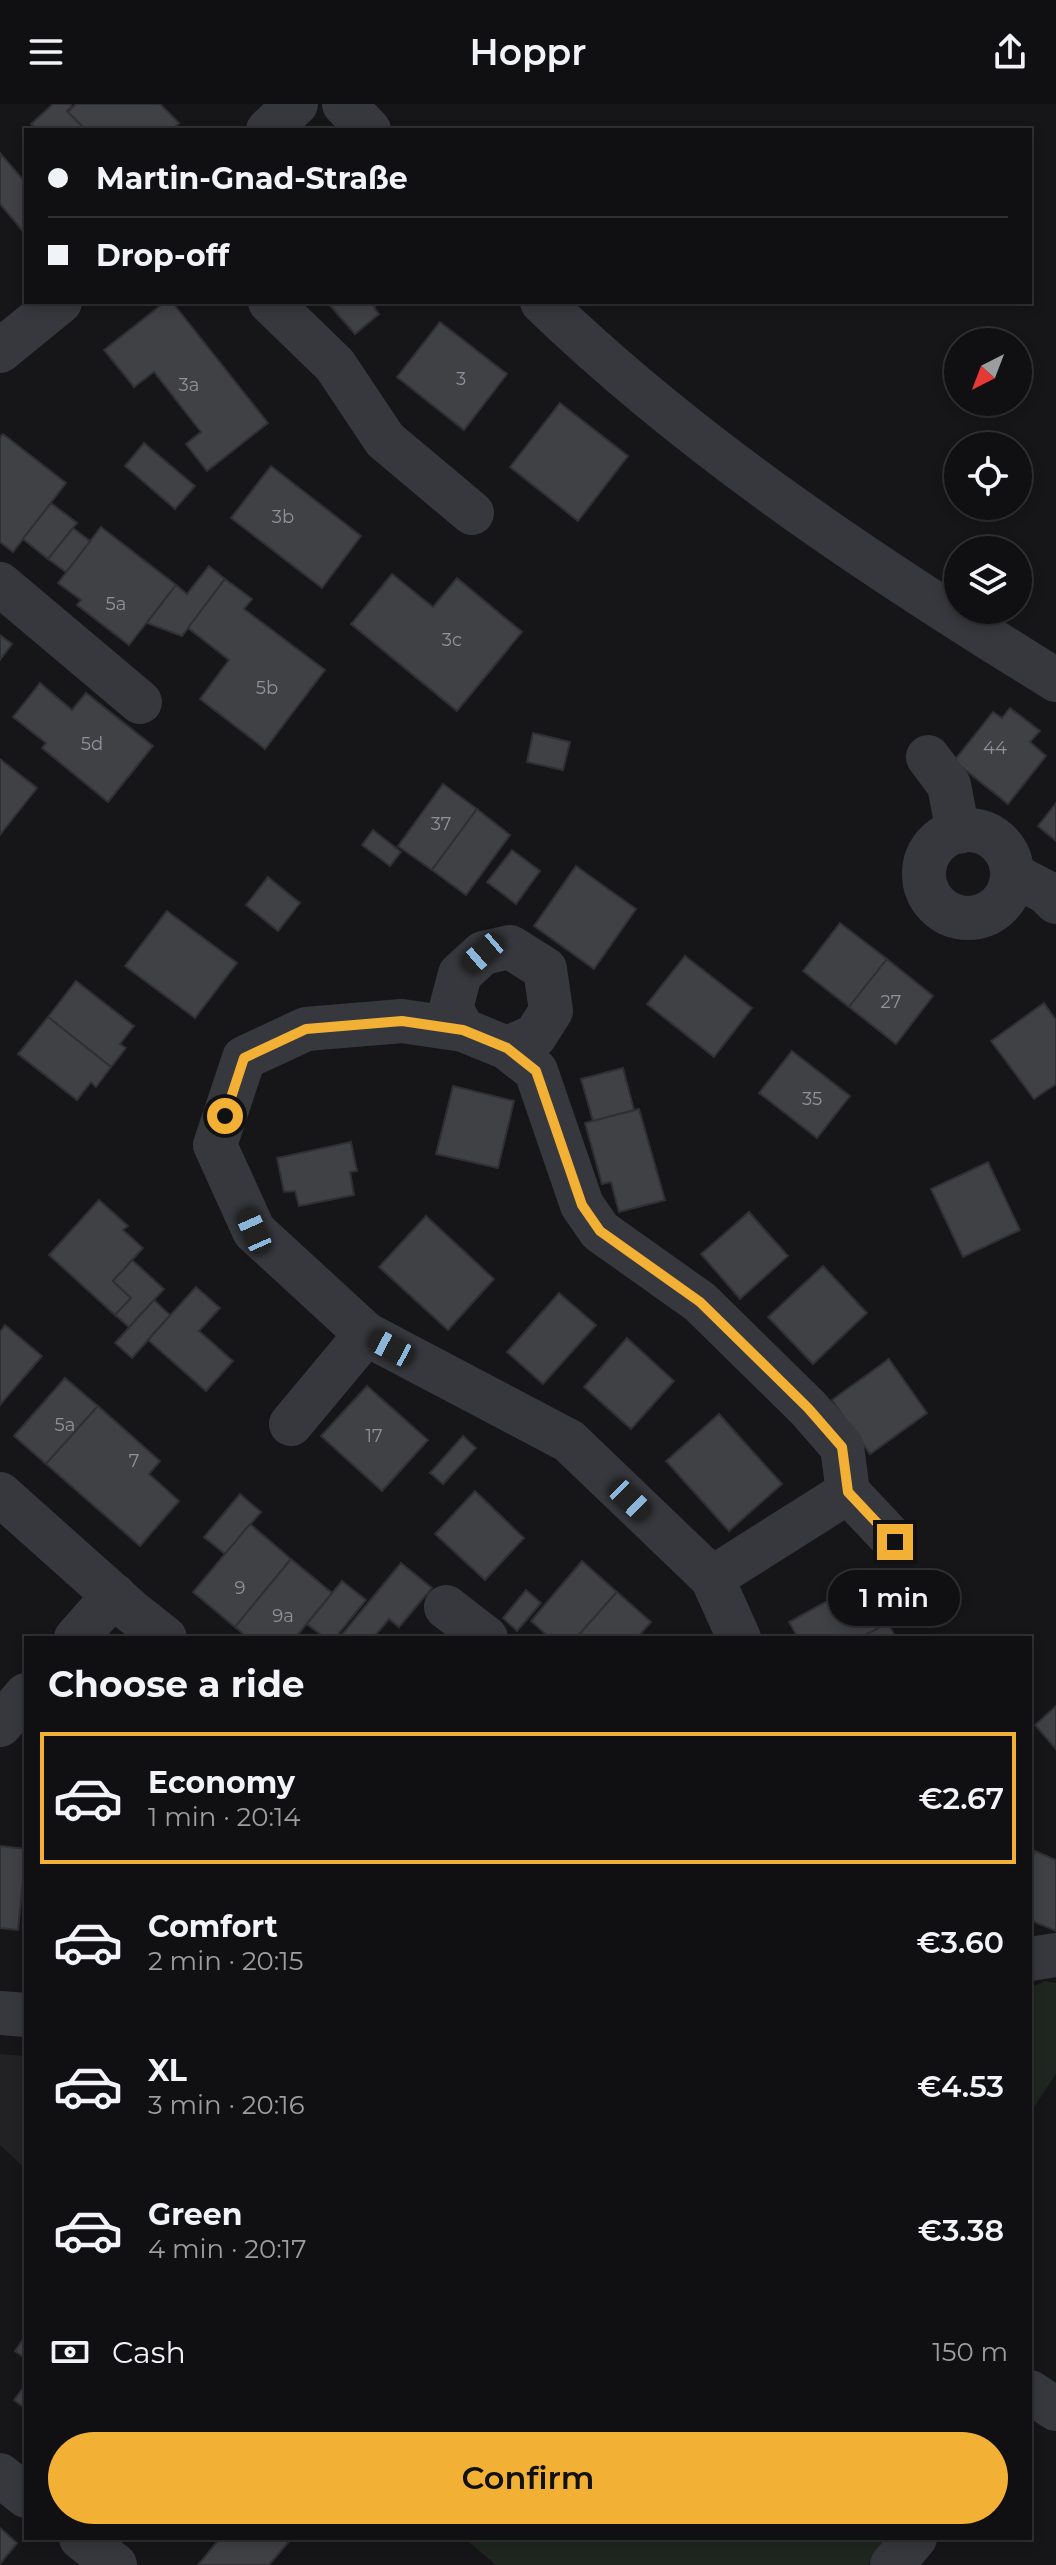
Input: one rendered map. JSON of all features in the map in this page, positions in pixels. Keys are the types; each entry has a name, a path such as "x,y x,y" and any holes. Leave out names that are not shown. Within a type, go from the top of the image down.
{"street":[{"path":"270,128 296,104"},
{"path":"344,104 367,128"},
{"path":"0,351 58,304"},
{"path":"272,304 335,365 385,440 472,513"},
{"path":"544,304 670,415 791,506 1056,680"},
{"path":"0,584 140,702"},
{"path":"928,757 949,785 958,832"},
{"path":"974,831 989,836 1001,845 1010,859 1013,875 1009,891 1001,905 988,914 971,918 954,916 938,907 928,893 924,876 932,849 944,838 958,832 974,831"},
{"path":"1013,875 1046,892 1056,902"},
{"path":"463,1030 451,1008 460,974 483,953 510,947 545,969 551,1011 535,1036 507,1048"},
{"path":"738,1636 712,1578 569,1441 366,1334 254,1231 215,1145 244,1058 306,1029 402,1021 463,1030 507,1048 536,1071 582,1205 600,1231 700,1302 808,1408 842,1447 848,1492 895,1542"},
{"path":"291,1424 366,1334"},
{"path":"712,1578 848,1492"},
{"path":"0,1494 163,1636"},
{"path":"78,1636 114,1595"},
{"path":"446,1607 483,1636"},
{"path":"0,1725 24,1697"},
{"path":"1032,1959 1056,1955"},
{"path":"0,2013 24,2015"},
{"path":"1032,2394 1056,2409"},
{"path":"0,2475 24,2494"},
{"path":"84,2540 115,2565"},
{"path":"892,2565 913,2540"}],"shaded area":[{"path":"1045,1981 1056,1983 1056,2074 1032,2110 1032,1987"},
{"path":"0,2054 24,2056 24,2167 0,2145"},
{"path":"466,2540 888,2540 868,2565 496,2565"}],"building":[{"path":"53,104 70,104 72,106 67,111 84,128 36,128 31,124"},
{"path":"76,104 160,104 179,123 174,128 84,128 68,112"},
{"path":"0,153 24,181 24,233 0,204"},
{"path":"162,304 174,304 268,423 207,471 186,444 201,432 154,372 134,387 104,350"},
{"path":"329,304 377,304 374,307 379,314 355,334"},
{"path":"440,322 507,374 464,430 397,377"},
{"path":"560,403 628,456 578,521 510,467"},
{"path":"3,434 66,483 13,552 0,542 0,437"},
{"path":"144,443 195,486 175,509 125,466"},
{"path":"271,466 361,536 322,588 231,518"},
{"path":"51,503 77,523 48,559 23,539"},
{"path":"101,527 176,585 129,645 77,605 81,600 58,583"},
{"path":"73,528 90,541 66,572 48,559"},
{"path":"209,566 225,579 182,636 147,623 176,585 187,594"},
{"path":"392,574 433,607 457,578 522,632 457,711 351,624"},
{"path":"225,579 252,599 244,609 325,670 265,749 200,699 229,660 188,628"},
{"path":"0,635 12,644 0,660"},
{"path":"40,683 72,710 86,693 153,746 108,802 42,748 46,743 13,717"},
{"path":"1010,708 1040,731 1030,742 1046,756 1008,804 954,761 993,712 1002,718"},
{"path":"533,733 570,742 563,770 527,762"},
{"path":"0,759 37,788 0,835"},
{"path":"443,784 477,809 432,870 398,846"},
{"path":"1056,803 1056,841 1038,826"},
{"path":"477,809 510,835 466,895 432,870"},
{"path":"373,830 401,852 390,866 362,845"},
{"path":"512,850 540,871 516,904 487,882"},
{"path":"576,866 636,909 594,969 534,926"},
{"path":"268,877 300,903 278,931 246,905"},
{"path":"167,911 237,963 195,1018 125,966"},
{"path":"840,923 887,959 849,1007 803,971"},
{"path":"685,956 752,1008 714,1057 647,1004"},
{"path":"887,959 933,996 896,1044 849,1007"},
{"path":"76,981 134,1026 120,1044 126,1048 111,1067 48,1017"},
{"path":"1044,1003 1056,1020 1056,1084 1034,1099 991,1041"},
{"path":"48,1017 111,1067 96,1087 91,1082 77,1100 18,1054"},
{"path":"792,1051 850,1096 817,1138 759,1093"},
{"path":"623,1068 634,1110 593,1121 581,1079"},
{"path":"453,1086 514,1101 498,1168 436,1154"},
{"path":"639,1109 665,1200 619,1212 611,1182 602,1184 585,1123"},
{"path":"351,1142 357,1171 350,1172 354,1195 299,1206 295,1191 284,1192 277,1158"},
{"path":"988,1162 1020,1230 963,1257 931,1189"},
{"path":"99,1200 128,1226 123,1230 143,1248 113,1281 131,1298 115,1315 49,1255"},
{"path":"749,1212 788,1256 740,1299 701,1254"},
{"path":"426,1216 494,1279 448,1330 379,1267"},
{"path":"132,1260 164,1289 129,1327 115,1315 131,1298 113,1281"},
{"path":"823,1266 867,1313 813,1364 768,1317"},
{"path":"196,1287 220,1308 199,1331 233,1361 206,1391 148,1340"},
{"path":"559,1293 596,1325 543,1384 507,1352"},
{"path":"154,1300 170,1315 132,1358 115,1343"},
{"path":"5,1325 42,1356 0,1405 0,1332"},
{"path":"627,1338 674,1381 631,1429 584,1387"},
{"path":"889,1359 927,1413 870,1454 832,1400"},
{"path":"65,1378 98,1406 46,1464 14,1436"},
{"path":"367,1386 428,1440 382,1491 321,1436"},
{"path":"98,1406 160,1461 149,1474 179,1501 140,1546 46,1464"},
{"path":"719,1414 782,1484 729,1531 666,1461"},
{"path":"463,1436 476,1448 443,1484 430,1473"},
{"path":"475,1491 524,1538 485,1580 435,1534"},
{"path":"240,1494 261,1512 225,1554 204,1537"},
{"path":"250,1524 291,1559 235,1627 193,1592"},
{"path":"291,1559 332,1593 297,1636 246,1636 235,1627"},
{"path":"582,1561 617,1592 578,1636 548,1636 531,1621"},
{"path":"401,1563 432,1588 399,1627 389,1619 375,1636 341,1636"},
{"path":"342,1581 366,1600 337,1636 322,1636 307,1624"},
{"path":"853,1587 865,1608 876,1602 888,1623 864,1636 797,1636 789,1622"},
{"path":"526,1590 541,1603 517,1631 503,1618"},
{"path":"617,1592 651,1622 639,1636 578,1636"},
{"path":"888,1623 895,1636 864,1636"},
{"path":"1056,1706 1056,1749 1035,1725"},
{"path":"0,1846 24,1849 18,1930 0,1928"},
{"path":"1035,1851 1056,1860 1056,1931 1032,1921 1032,1858"},
{"path":"24,2338 24,2358 15,2351"},
{"path":"24,2387 24,2408 14,2400"},
{"path":"0,2528 17,2543 0,2564"},
{"path":"218,2540 290,2540 269,2565 198,2565"}],"route":[{"path":"225,1116 244,1058 306,1029 402,1021 463,1030 507,1048 536,1071 582,1205 600,1231 700,1302 808,1408 842,1447 848,1492 895,1542"}]}
